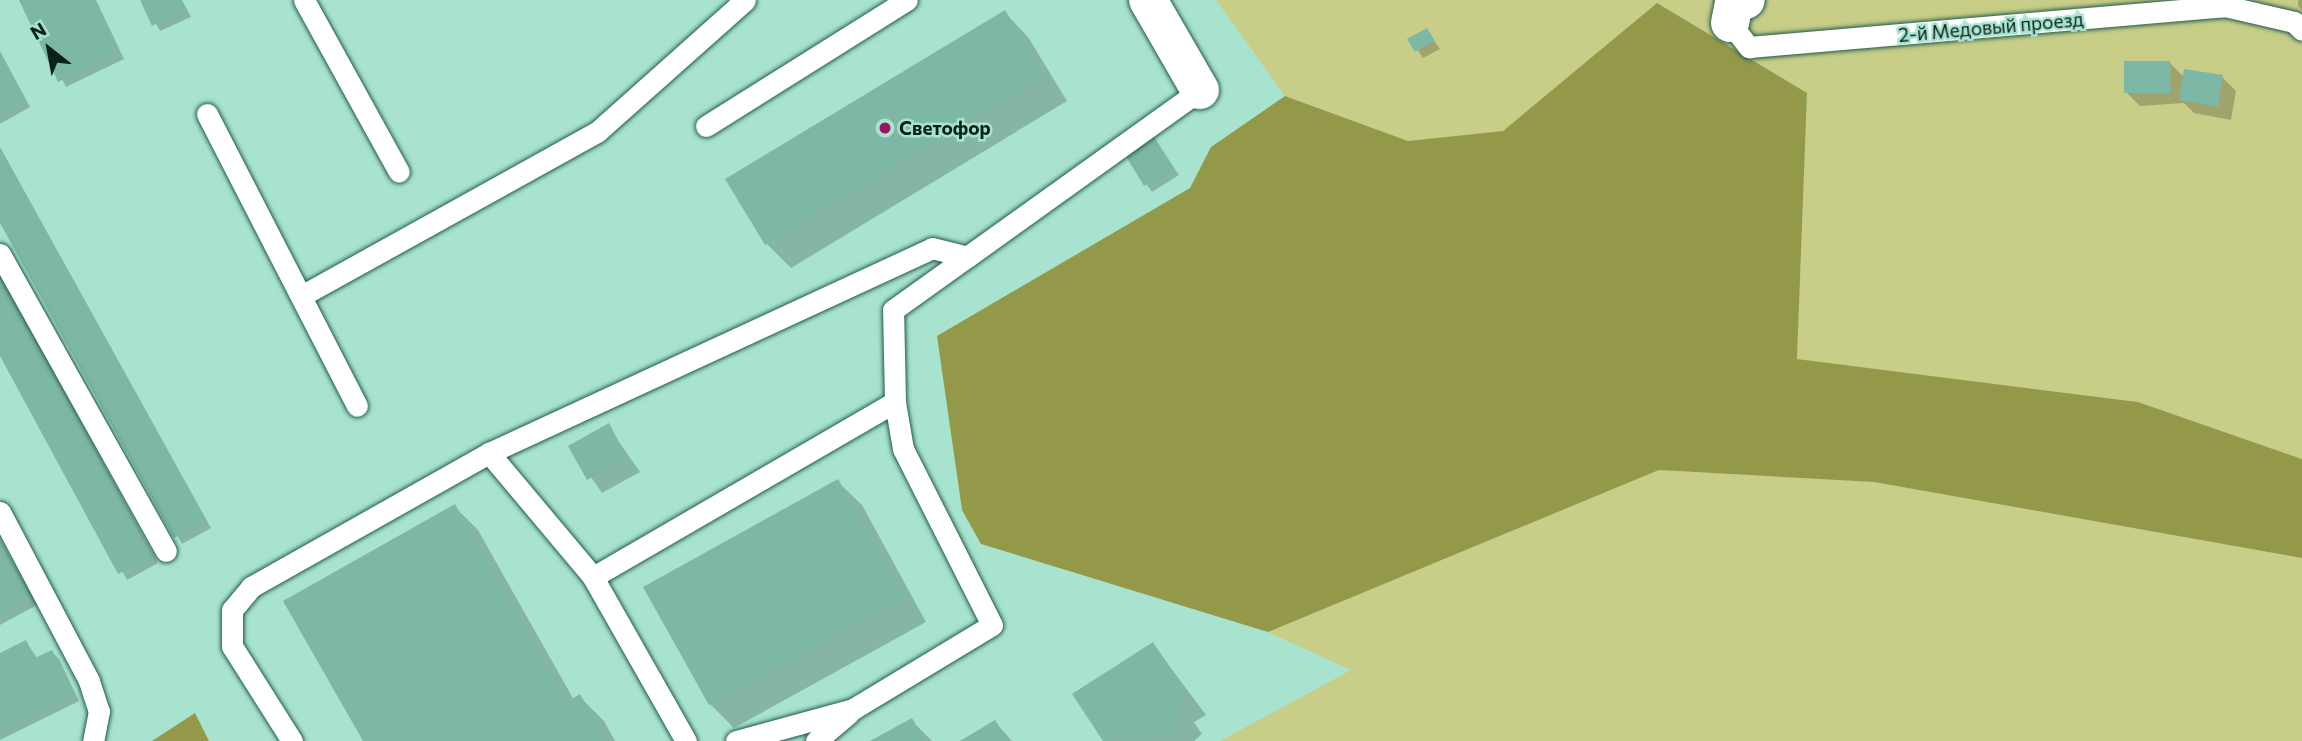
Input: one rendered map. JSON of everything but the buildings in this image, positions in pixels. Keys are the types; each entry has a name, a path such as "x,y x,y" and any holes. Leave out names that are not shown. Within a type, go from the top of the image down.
{"street":[{"path":"1148,0 1200,90"}],"lane":[{"path":"304,0 399,172"},
{"path":"301,296 597,132 745,0"},
{"path":"706,125 907,0"},
{"name":"2-й Медовый проезд","path":"1738,11 1749,47 2225,6 2302,30"},
{"path":"816,741 853,709 992,625 903,449 895,402 893,310 1200,90"},
{"path":"207,114 357,406"},
{"path":"292,741 232,646 232,610 251,587 489,453 932,248 967,257"},
{"path":"0,254 166,551"},
{"path":"593,577 895,402"},
{"path":"489,453 593,577 686,741"},
{"path":"0,512 89,681 99,711 93,741"},
{"path":"736,741 853,709"}],"green space":[{"path":"1216,0 2302,0 2302,459 2138,402 1797,359 1807,93 1657,3 1504,131 1408,141 1285,96"},
{"path":"1657,3 1807,93 1797,359 2138,402 2302,459 2302,558 1874,482 1659,470 1268,632 981,544 962,510 937,336 1190,188 1211,147 1285,96 1408,141 1503,131"},
{"path":"1659,470 1874,482 2302,558 2302,741 1220,741 1351,670 1268,632"},
{"path":"195,713 209,741 152,741"}],"place":[{"name":"Светофор","path":"885,128"}]}
